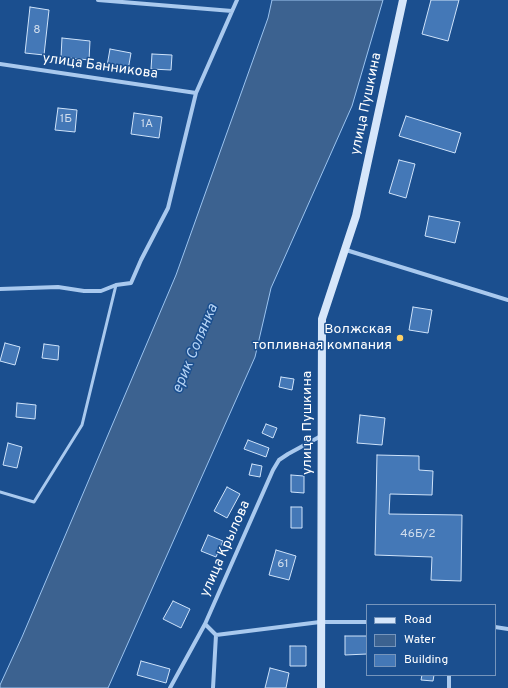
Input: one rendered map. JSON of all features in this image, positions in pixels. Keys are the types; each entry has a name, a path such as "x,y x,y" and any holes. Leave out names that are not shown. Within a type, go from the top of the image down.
{"main road":[{"name":"улица Пушкина","path":"321,688 322,319 356,216 403,0"}],"street":[{"path":"98,0 232,11"},
{"path":"0,289 58,287 84,291 101,291 116,285 131,283 141,260 168,208 196,93 237,0"},
{"name":"улица Банникова","path":"0,64 196,93"},
{"path":"346,250 508,300"},
{"name":"улица Крылова","path":"170,688 205,624 273,470 279,460 321,436"},
{"path":"216,635 320,622 366,622"},
{"path":"205,624 216,635 213,688"},
{"path":"496,628 508,629"},
{"path":"449,676 449,688"}],"lane":[{"path":"0,492 34,502 82,425 116,285"}],"water":[{"name":"ерик Солянка","path":"272,0 383,0 352,106 271,288 255,357 108,688 0,688 176,275 268,18"}],"building":[{"path":"431,0 459,0 448,41 422,34"},
{"path":"30,7 49,10 44,55 25,53"},
{"path":"62,38 90,41 89,60 61,57"},
{"path":"110,49 131,53 128,70 107,66"},
{"path":"152,54 172,55 171,70 151,69"},
{"path":"58,108 77,110 75,132 55,130"},
{"path":"134,113 162,117 159,138 131,134"},
{"path":"406,116 461,133 455,153 399,136"},
{"path":"399,160 415,164 406,198 389,193"},
{"path":"429,216 460,222 455,243 425,236"},
{"path":"413,307 432,310 428,333 409,330"},
{"path":"5,343 20,347 15,365 0,361"},
{"path":"44,344 59,346 58,360 42,358"},
{"path":"281,377 294,379 292,390 279,387"},
{"path":"17,403 36,405 35,419 16,417"},
{"path":"360,415 385,418 382,445 357,443"},
{"path":"266,424 277,428 273,438 262,433"},
{"path":"248,440 269,448 266,457 244,449"},
{"path":"8,443 22,447 17,468 3,465"},
{"path":"377,455 419,456 419,470 433,471 432,495 390,494 389,514 462,515 461,581 431,580 432,557 375,555"},
{"path":"252,464 262,466 260,477 249,475"},
{"path":"291,475 304,476 304,493 291,492"},
{"path":"227,487 240,494 227,518 214,511"},
{"path":"291,507 302,507 302,528 291,528"},
{"path":"208,535 223,541 216,557 201,551"},
{"path":"276,550 296,556 289,580 269,575"},
{"path":"173,601 190,609 181,628 163,619"},
{"path":"345,636 366,636 366,654 345,655"},
{"path":"290,646 306,646 306,666 290,666"},
{"path":"141,661 170,669 166,683 137,675"},
{"path":"270,668 289,673 286,688 265,688"},
{"path":"422,676 434,676 433,681 421,680"}],"place":[{"name":"Волжская топливная компания","path":"400,338"}]}
